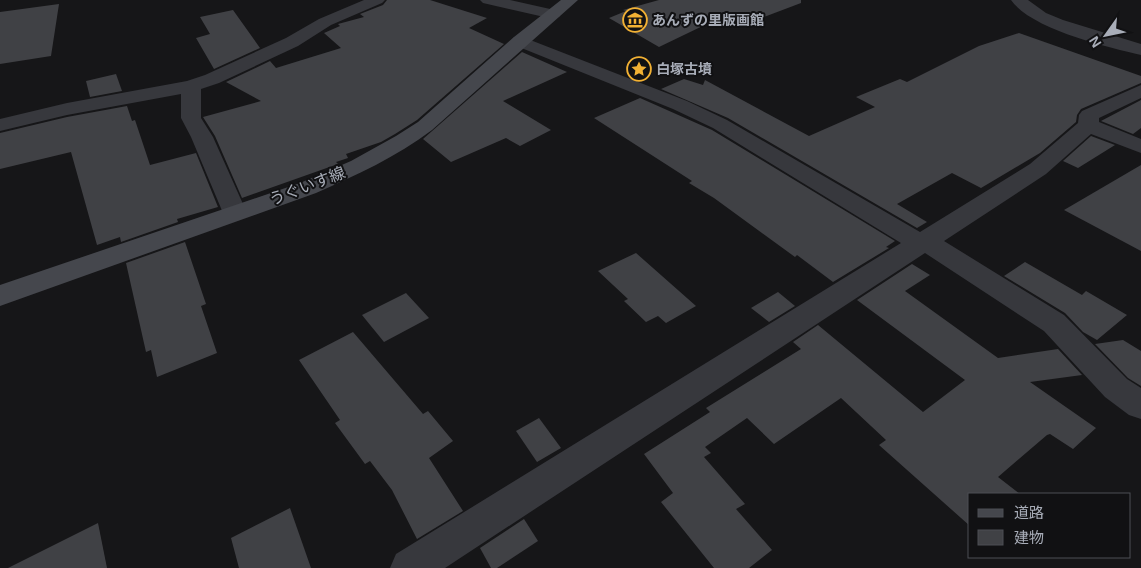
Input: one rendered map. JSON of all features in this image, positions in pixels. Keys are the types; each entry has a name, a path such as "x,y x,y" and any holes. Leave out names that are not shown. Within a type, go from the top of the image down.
{"street":[{"path":"0,125 67,109 191,86 237,68 292,42 325,22 376,0"},
{"path":"488,0 561,7"},
{"path":"1019,0 1027,8 1044,18 1141,50"},
{"name":"うぐいす線","path":"0,296 308,188 359,166 404,141 425,126 561,7"},
{"path":"520,41 680,105 720,124 920,242 937,248 1054,323 1116,388 1141,405"},
{"path":"191,86 191,118 202,138 235,213"},
{"path":"410,568 920,242 1038,169 1088,125 1088,115 1141,91"},
{"path":"1088,125 1141,147"}],"building":[{"path":"387,0 430,0 487,18 469,28 504,44 417,120 395,134 381,142 346,154 348,158 336,162 338,164 242,198 215,136 203,117 261,101 226,82 270,61 276,68 341,48 324,33 340,26 338,24 364,17 360,14 383,5"},
{"path":"659,0 801,0 801,3 737,27 732,24 725,26 713,21 659,47 609,18 626,11 623,10"},
{"path":"59,4 51,56 0,64 0,12"},
{"path":"233,10 260,48 214,69 196,38 210,34 200,17"},
{"path":"1019,33 1141,76 1141,83 1081,109 1077,115 1076,122 1040,153 981,188 952,173 897,204 927,222 917,228 728,118 661,89 684,79 703,85 705,80 809,136 875,107 856,97 900,79 907,82 979,46"},
{"path":"522,52 567,72 503,101 551,130 520,146 506,138 451,162 423,139"},
{"path":"116,74 122,91 90,97 86,81"},
{"path":"640,98 712,130 895,241 886,247 889,248 833,282 797,255 795,257 714,198 689,183 692,181 594,118"},
{"path":"1141,100 1141,128 1133,134 1101,121"},
{"path":"127,106 132,121 135,120 150,165 196,153 218,207 177,219 178,222 121,242 120,237 97,245 71,152 0,169 0,133 67,117"},
{"path":"1091,136 1115,145 1078,168 1063,161"},
{"path":"1141,165 1141,251 1064,210"},
{"path":"185,242 206,304 201,306 217,353 157,377 151,350 146,352 126,263"},
{"path":"636,253 696,306 666,323 658,316 646,322 624,301 628,299 598,271"},
{"path":"1025,262 1082,295 1086,291 1127,315 1097,340 1083,332 1065,313 1004,276"},
{"path":"912,264 930,275 905,291 998,358 1058,349 1082,375 1030,382 1096,428 1073,449 1050,434 1047,435 998,477 1019,493 968,493 968,524 879,445 886,440 841,398 774,444 747,418 705,447 711,453 704,457 745,504 736,509 772,550 749,568 714,568 661,502 673,493 644,454 710,412 706,408 801,349 793,342 818,325 923,412 965,380 857,300"},
{"path":"778,292 795,306 769,322 751,308"},
{"path":"406,293 429,318 384,342 362,315"},
{"path":"353,332 423,414 428,411 453,441 429,458 463,511 417,539 392,490 370,461 365,464 335,423 340,420 299,360"},
{"path":"1123,340 1141,351 1141,386 1128,378 1095,344"},
{"path":"539,418 561,448 537,462 516,431"},
{"path":"290,508 311,568 239,568 231,538"},
{"path":"524,519 538,541 497,568 491,568 480,548"},
{"path":"98,523 107,568 8,568"}],"place":[{"name":"あんずの里版画館","path":"635,20"},
{"name":"白塚古墳","path":"639,69"}]}
